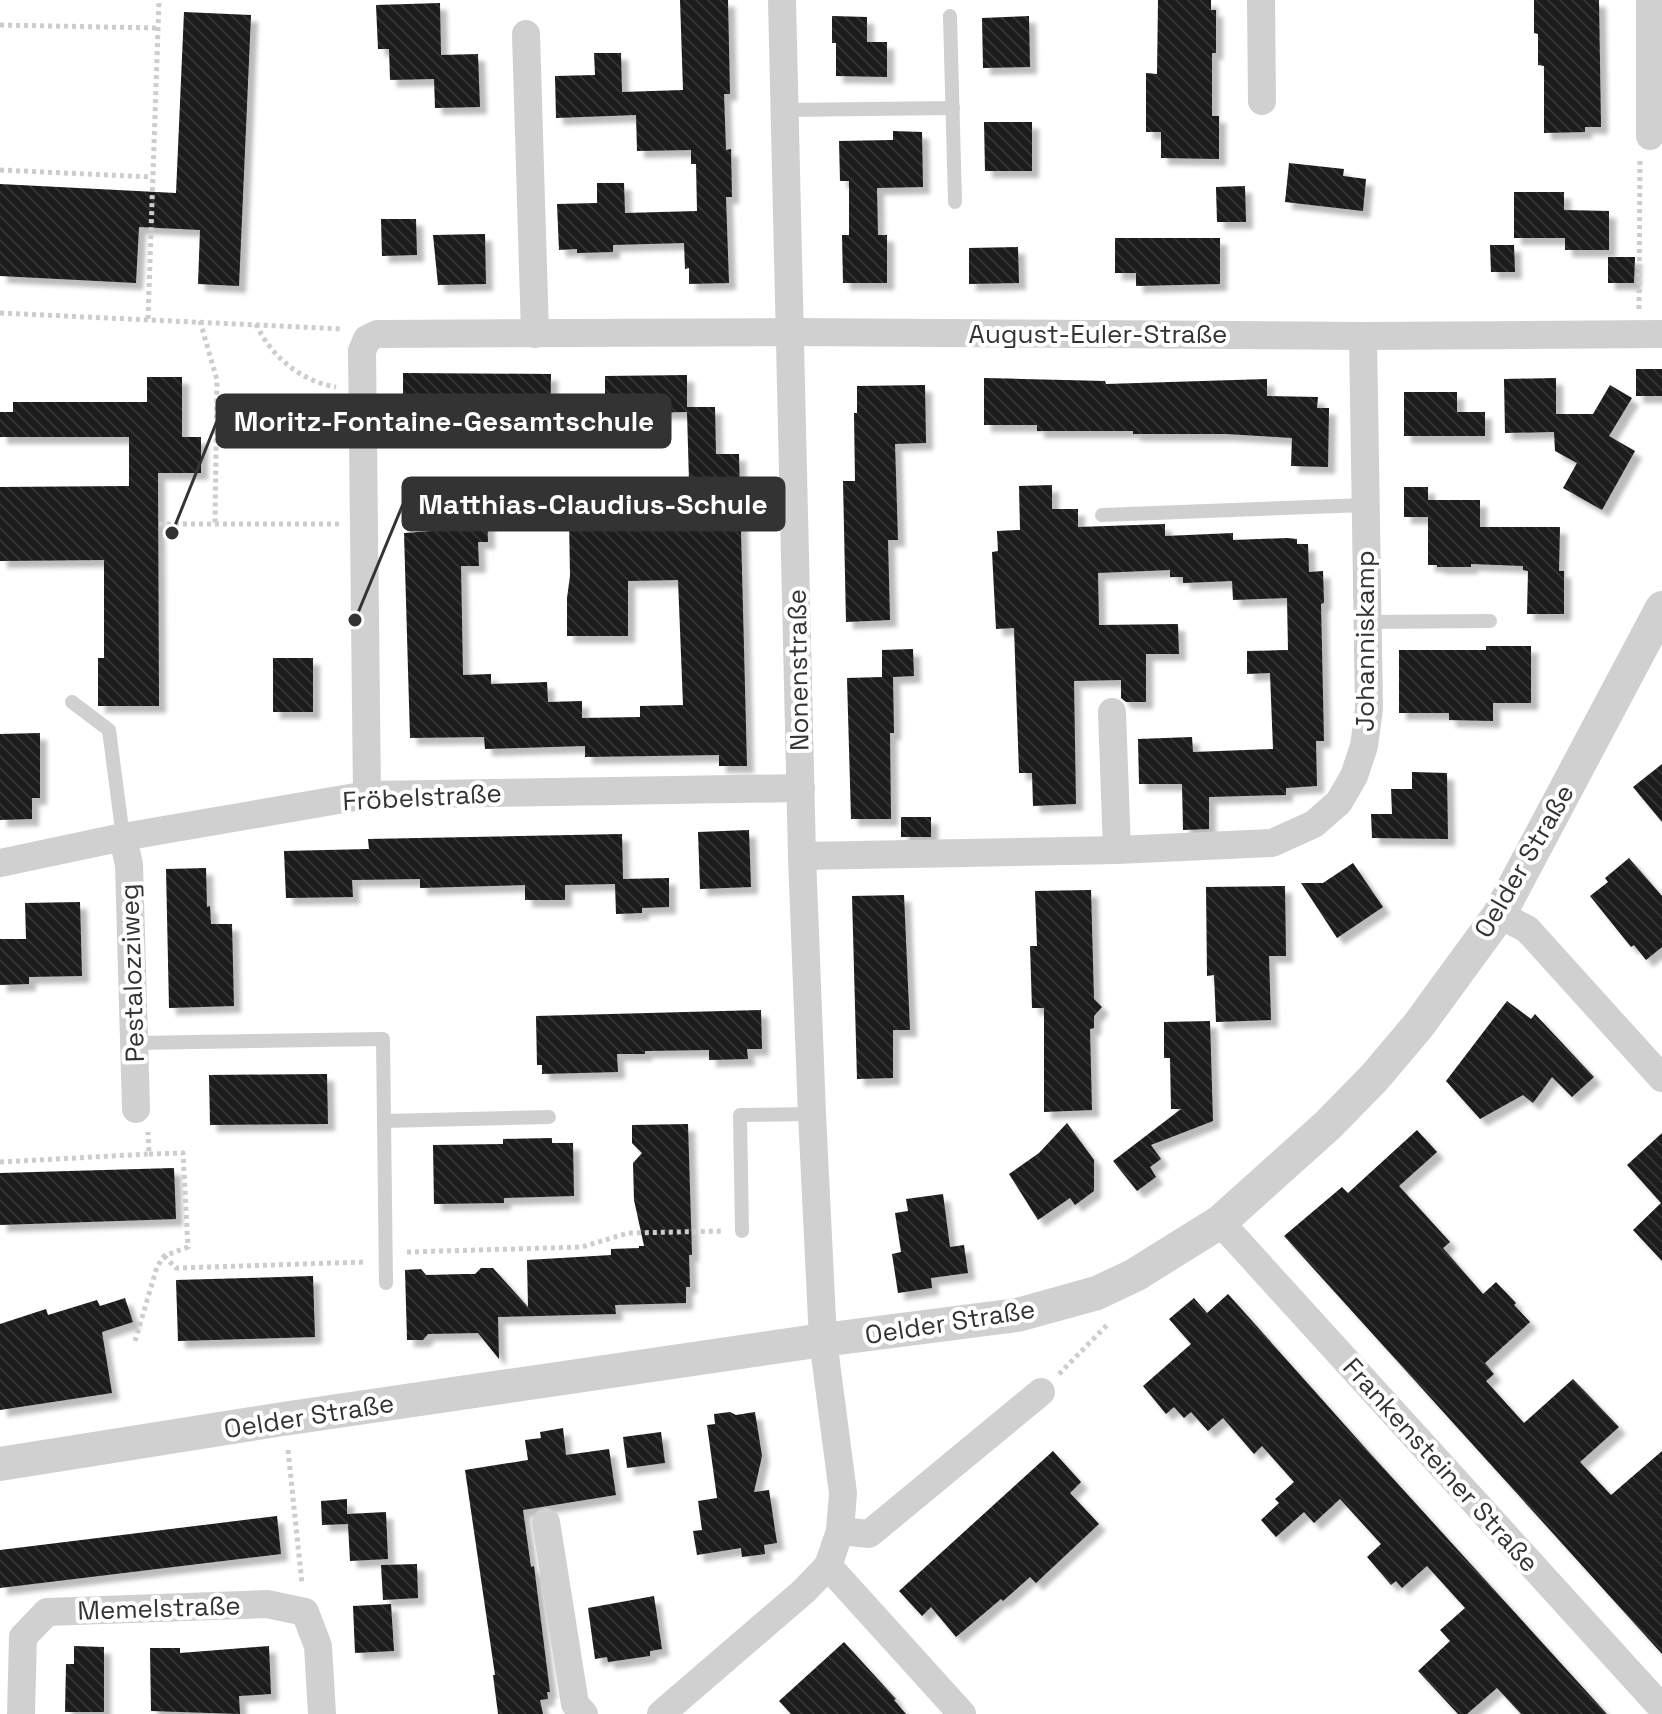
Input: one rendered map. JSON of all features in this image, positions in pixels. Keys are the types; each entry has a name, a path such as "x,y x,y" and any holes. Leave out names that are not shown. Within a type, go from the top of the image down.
{"street":[{"name":"Nonenstraße","path":"782,0 802,856 812,1114 823,1340 843,1493 840,1531 828,1566"},
{"path":"1261,0 1262,101"},
{"path":"1650,0 1656,136"},
{"path":"526,34 535,334"},
{"name":"August-Euler-Straße","path":"367,795 362,351 367,339 377,334 1650,334"},
{"name":"Johanniskamp","path":"802,856 1117,850 1272,843 1314,824 1339,802 1354,776 1364,746 1369,709 1363,336"},
{"name":"Oelder Straße","path":"0,1464 283,1419 823,1340 1017,1315 1097,1293 1135,1275 1220,1222 1328,1125 1374,1078 1418,1026 1499,915 1662,608"},
{"path":"1112,712 1117,850"},
{"name":"Fröbelstraße","path":"0,863 123,837 367,795 801,788"},
{"name":"Pestalozziweg","path":"123,837 129,865 136,1109"},
{"path":"1499,915 1527,929 1662,1078"},
{"name":"Frankensteiner Straße","path":"1220,1222 1662,1708"},
{"path":"840,1531 869,1534 1041,1392"},
{"path":"546,1522 575,1704 584,1714"},
{"path":"661,1714 804,1591 828,1566 962,1714"},
{"name":"Memelstraße","path":"21,1714 23,1637 47,1612 267,1604 305,1612"},
{"path":"305,1612 318,1646 322,1714"}],"lane":[{"path":"950,16 955,202"},
{"path":"784,110 953,108"},
{"path":"1102,515 1365,505"},
{"path":"1367,622 1490,621"},
{"path":"72,702 109,730 123,837"},
{"path":"134,1043 383,1039 386,1283"},
{"path":"742,1231 740,1115 812,1114"},
{"path":"384,1121 549,1117"}],"path":[{"path":"148,319 159,0"},
{"path":"0,25 158,28"},
{"path":"1650,334 1640,154 1656,136"},
{"path":"0,170 152,177"},
{"path":"0,313 345,329"},
{"path":"200,321 217,380 215,524"},
{"path":"256,324 265,344 302,378 322,385 362,389"},
{"path":"159,524 364,524"},
{"path":"136,1109 147,1119 149,1154"},
{"path":"0,1162 183,1153 188,1247 164,1256 157,1267 135,1341"},
{"path":"164,1256 176,1268 506,1248 582,1247 628,1233 742,1231"},
{"path":"1041,1392 1109,1324 1097,1293"},
{"path":"283,1419 305,1612"}],"building":[{"path":"680,0 728,0 730,94 724,94 726,150 731,149 732,197 726,197 729,283 689,284 684,243 613,245 613,252 559,250 557,204 597,203 597,183 624,183 625,213 697,211 696,164 691,164 691,150 637,151 636,115 556,118 555,76 595,75 594,53 621,53 622,92 683,90"},
{"path":"1158,0 1211,0 1211,10 1216,10 1212,116 1219,116 1219,159 1161,158 1161,132 1146,132 1146,73 1157,74"},
{"path":"1534,0 1599,0 1601,127 1585,127 1585,132 1544,133 1544,66 1538,65"},
{"path":"440,3 441,55 478,54 480,107 435,108 434,79 390,80 389,49 378,49 376,5"},
{"path":"184,12 251,15 239,286 198,284 200,230 139,227 136,283 0,276 0,184 176,193"},
{"path":"832,16 867,17 867,42 887,42 887,77 836,76"},
{"path":"1029,16 1030,67 983,68 982,18"},
{"path":"984,122 1032,122 1032,171 985,171"},
{"path":"893,131 922,132 923,187 877,188 878,235 887,235 887,283 843,283 842,235 849,235 849,181 840,181 839,141 893,140"},
{"path":"1289,163 1344,169 1343,176 1366,179 1363,211 1285,202"},
{"path":"1245,186 1246,222 1217,222 1216,187"},
{"path":"1514,192 1564,192 1564,210 1609,211 1609,250 1565,250 1565,238 1514,238"},
{"path":"381,219 416,219 417,255 382,256"},
{"path":"485,234 486,284 438,285 433,235"},
{"path":"1115,238 1220,238 1220,284 1136,286 1136,273 1115,273"},
{"path":"1490,245 1514,245 1515,272 1491,272"},
{"path":"1018,247 1019,283 969,284 969,248"},
{"path":"1608,257 1635,257 1634,283 1608,283"},
{"path":"1636,369 1662,369 1662,396 1636,396"},
{"path":"403,373 551,374 550,436 526,436 526,412 457,413 456,424 403,423"},
{"path":"687,375 687,407 715,407 716,454 739,454 747,766 719,766 719,755 585,757 585,746 485,749 484,737 410,738 404,533 446,530 446,510 487,509 488,542 478,542 479,566 461,566 463,675 491,674 491,684 547,682 548,702 582,701 582,718 640,717 640,706 683,705 678,580 628,581 628,636 567,636 567,598 570,576 569,520 690,515 687,412 638,413 637,402 605,402 605,376"},
{"path":"147,377 182,377 182,437 201,437 201,473 158,473 159,706 98,706 98,658 104,658 104,560 0,561 0,487 129,486 129,437 0,437 0,412 13,412 13,402 147,402"},
{"path":"984,378 1105,381 1106,384 1267,379 1267,396 1318,397 1317,408 1329,408 1328,467 1291,466 1292,438 1133,434 1133,431 1037,431 1037,425 984,425"},
{"path":"1556,378 1556,414 1593,414 1610,385 1632,398 1609,436 1635,451 1602,510 1563,488 1577,463 1555,451 1554,432 1505,433 1504,379"},
{"path":"925,385 926,443 895,444 898,540 888,540 890,620 846,622 843,481 855,481 854,413 857,413 857,386"},
{"path":"1404,392 1457,392 1457,412 1485,412 1485,436 1404,436"},
{"path":"1052,485 1052,509 1078,509 1078,527 1165,524 1165,536 1233,533 1233,540 1287,538 1297,539 1297,544 1308,544 1309,572 1323,571 1324,741 1316,741 1317,786 1286,788 1286,795 1209,797 1209,829 1183,830 1182,784 1139,784 1138,739 1192,737 1193,752 1273,749 1270,673 1247,674 1247,651 1288,650 1287,598 1233,600 1232,581 1183,583 1183,577 1170,577 1170,570 1098,573 1099,625 1178,624 1179,654 1146,654 1146,702 1126,702 1121,698 1121,680 1074,681 1076,804 1033,806 1032,773 1019,773 1014,628 996,629 992,552 998,551 997,531 1020,530 1019,486"},
{"path":"1404,487 1428,487 1428,500 1480,500 1480,527 1560,527 1559,571 1564,571 1564,614 1527,614 1528,571 1523,570 1523,566 1428,565 1428,517 1404,517"},
{"path":"1486,646 1531,646 1531,703 1493,703 1493,721 1449,720 1449,713 1399,713 1399,650 1486,650"},
{"path":"913,649 914,676 893,677 891,819 851,819 847,678 882,677 882,650"},
{"path":"273,658 313,658 313,712 273,712"},
{"path":"40,733 40,798 32,798 32,819 0,820 0,734"},
{"path":"1662,764 1662,822 1633,787"},
{"path":"1412,772 1447,773 1448,839 1372,838 1371,814 1392,814 1391,789 1412,789"},
{"path":"901,817 931,817 931,837 901,837"},
{"path":"749,830 751,887 700,889 698,832"},
{"path":"622,834 623,879 669,878 669,907 642,908 642,913 616,914 615,884 565,885 565,900 525,900 525,885 420,888 420,879 352,880 353,897 286,898 284,851 369,849 368,839"},
{"path":"1629,858 1662,896 1662,947 1646,960 1634,945 1631,947 1590,896 1608,882 1605,878"},
{"path":"1353,863 1383,907 1337,938 1301,883 1323,883"},
{"path":"206,868 207,907 210,906 211,924 232,924 234,1006 169,1008 166,869"},
{"path":"1285,886 1286,956 1269,956 1271,1020 1216,1022 1214,975 1207,976 1206,887"},
{"path":"1091,890 1094,999 1102,1007 1094,1016 1094,1028 1090,1029 1092,1110 1044,1112 1044,1008 1032,1008 1030,946 1037,946 1035,891"},
{"path":"904,895 910,1030 893,1030 893,1078 857,1079 852,896"},
{"path":"80,902 82,976 29,977 29,984 0,985 0,939 26,939 25,903"},
{"path":"1507,1001 1531,1019 1535,1014 1594,1077 1572,1097 1552,1077 1533,1103 1523,1095 1480,1119 1446,1081"},
{"path":"761,1010 762,1049 747,1049 748,1059 709,1060 709,1050 645,1051 645,1054 617,1054 618,1072 542,1074 542,1065 537,1065 536,1016"},
{"path":"1210,1021 1213,1121 1151,1145 1161,1159 1150,1167 1156,1177 1137,1191 1113,1161 1181,1109 1171,1109 1170,1058 1164,1058 1164,1022"},
{"path":"327,1074 328,1124 210,1125 209,1075"},
{"path":"1067,1123 1094,1160 1094,1191 1075,1205 1070,1198 1038,1220 1009,1174 1039,1153"},
{"path":"688,1124 692,1255 689,1255 690,1287 686,1287 686,1303 615,1305 616,1314 498,1317 499,1359 478,1333 428,1334 423,1340 407,1340 405,1270 421,1269 426,1275 475,1274 481,1268 493,1268 528,1307 527,1260 611,1255 611,1249 644,1246 634,1200 633,1163 642,1153 632,1143 632,1125"},
{"path":"1417,1130 1437,1152 1399,1186 1450,1242 1443,1248 1483,1294 1496,1282 1530,1322 1485,1363 1494,1374 1486,1381 1524,1423 1573,1379 1619,1427 1580,1462 1611,1495 1662,1451 1662,1654 1284,1236 1342,1187 1348,1193"},
{"path":"1662,1133 1662,1261 1633,1230 1661,1203 1627,1165"},
{"path":"552,1138 552,1143 573,1143 574,1196 504,1198 504,1203 434,1204 433,1145 503,1144 503,1139"},
{"path":"174,1168 176,1219 0,1225 0,1173"},
{"path":"943,1194 950,1247 964,1245 968,1273 931,1278 932,1288 898,1293 892,1254 901,1252 895,1213 908,1211 906,1199"},
{"path":"313,1276 315,1337 178,1341 176,1280"},
{"path":"1228,1294 1607,1714 1521,1714 1497,1688 1467,1714 1458,1714 1418,1671 1450,1641 1440,1630 1465,1608 1427,1566 1402,1588 1396,1581 1391,1585 1367,1557 1381,1544 1340,1499 1314,1523 1304,1512 1276,1537 1261,1520 1279,1503 1275,1499 1294,1482 1262,1446 1254,1454 1223,1418 1208,1431 1191,1412 1184,1418 1174,1407 1166,1414 1143,1386 1191,1344 1169,1319 1194,1298 1207,1313"},
{"path":"125,1298 133,1322 102,1332 112,1393 0,1410 0,1324 46,1309 48,1315 97,1300 100,1306"},
{"path":"730,1412 736,1415 755,1412 762,1456 754,1492 769,1490 777,1543 764,1545 765,1554 742,1557 741,1548 697,1555 693,1531 702,1530 698,1501 717,1498 707,1425 715,1424 714,1414"},
{"path":"563,1428 566,1455 609,1449 616,1495 523,1510 531,1567 534,1566 550,1692 547,1692 548,1699 540,1700 543,1714 498,1714 465,1470 528,1460 525,1440 541,1438 540,1432"},
{"path":"661,1432 665,1463 627,1468 623,1437"},
{"path":"1053,1451 1081,1482 1070,1493 1099,1524 1036,1583 1030,1577 956,1637 931,1607 922,1616 899,1591"},
{"path":"347,1499 347,1514 386,1512 388,1559 350,1561 348,1524 322,1525 321,1501"},
{"path":"277,1516 281,1554 0,1588 0,1550"},
{"path":"417,1564 418,1598 383,1600 381,1565"},
{"path":"654,1596 662,1649 650,1651 650,1656 608,1662 607,1657 595,1659 588,1608"},
{"path":"391,1604 394,1651 355,1653 353,1606"},
{"path":"844,1642 906,1714 791,1714 779,1701"},
{"path":"74,1646 104,1647 104,1712 65,1712 66,1664 74,1664"},
{"path":"269,1646 271,1694 239,1696 240,1714 151,1711 150,1648 180,1648 180,1653"}],"place":[{"name":"Moritz-Fontaine-Gesamtschule","path":"172,533"},
{"name":"Matthias-Claudius-Schule","path":"355,620"}]}
